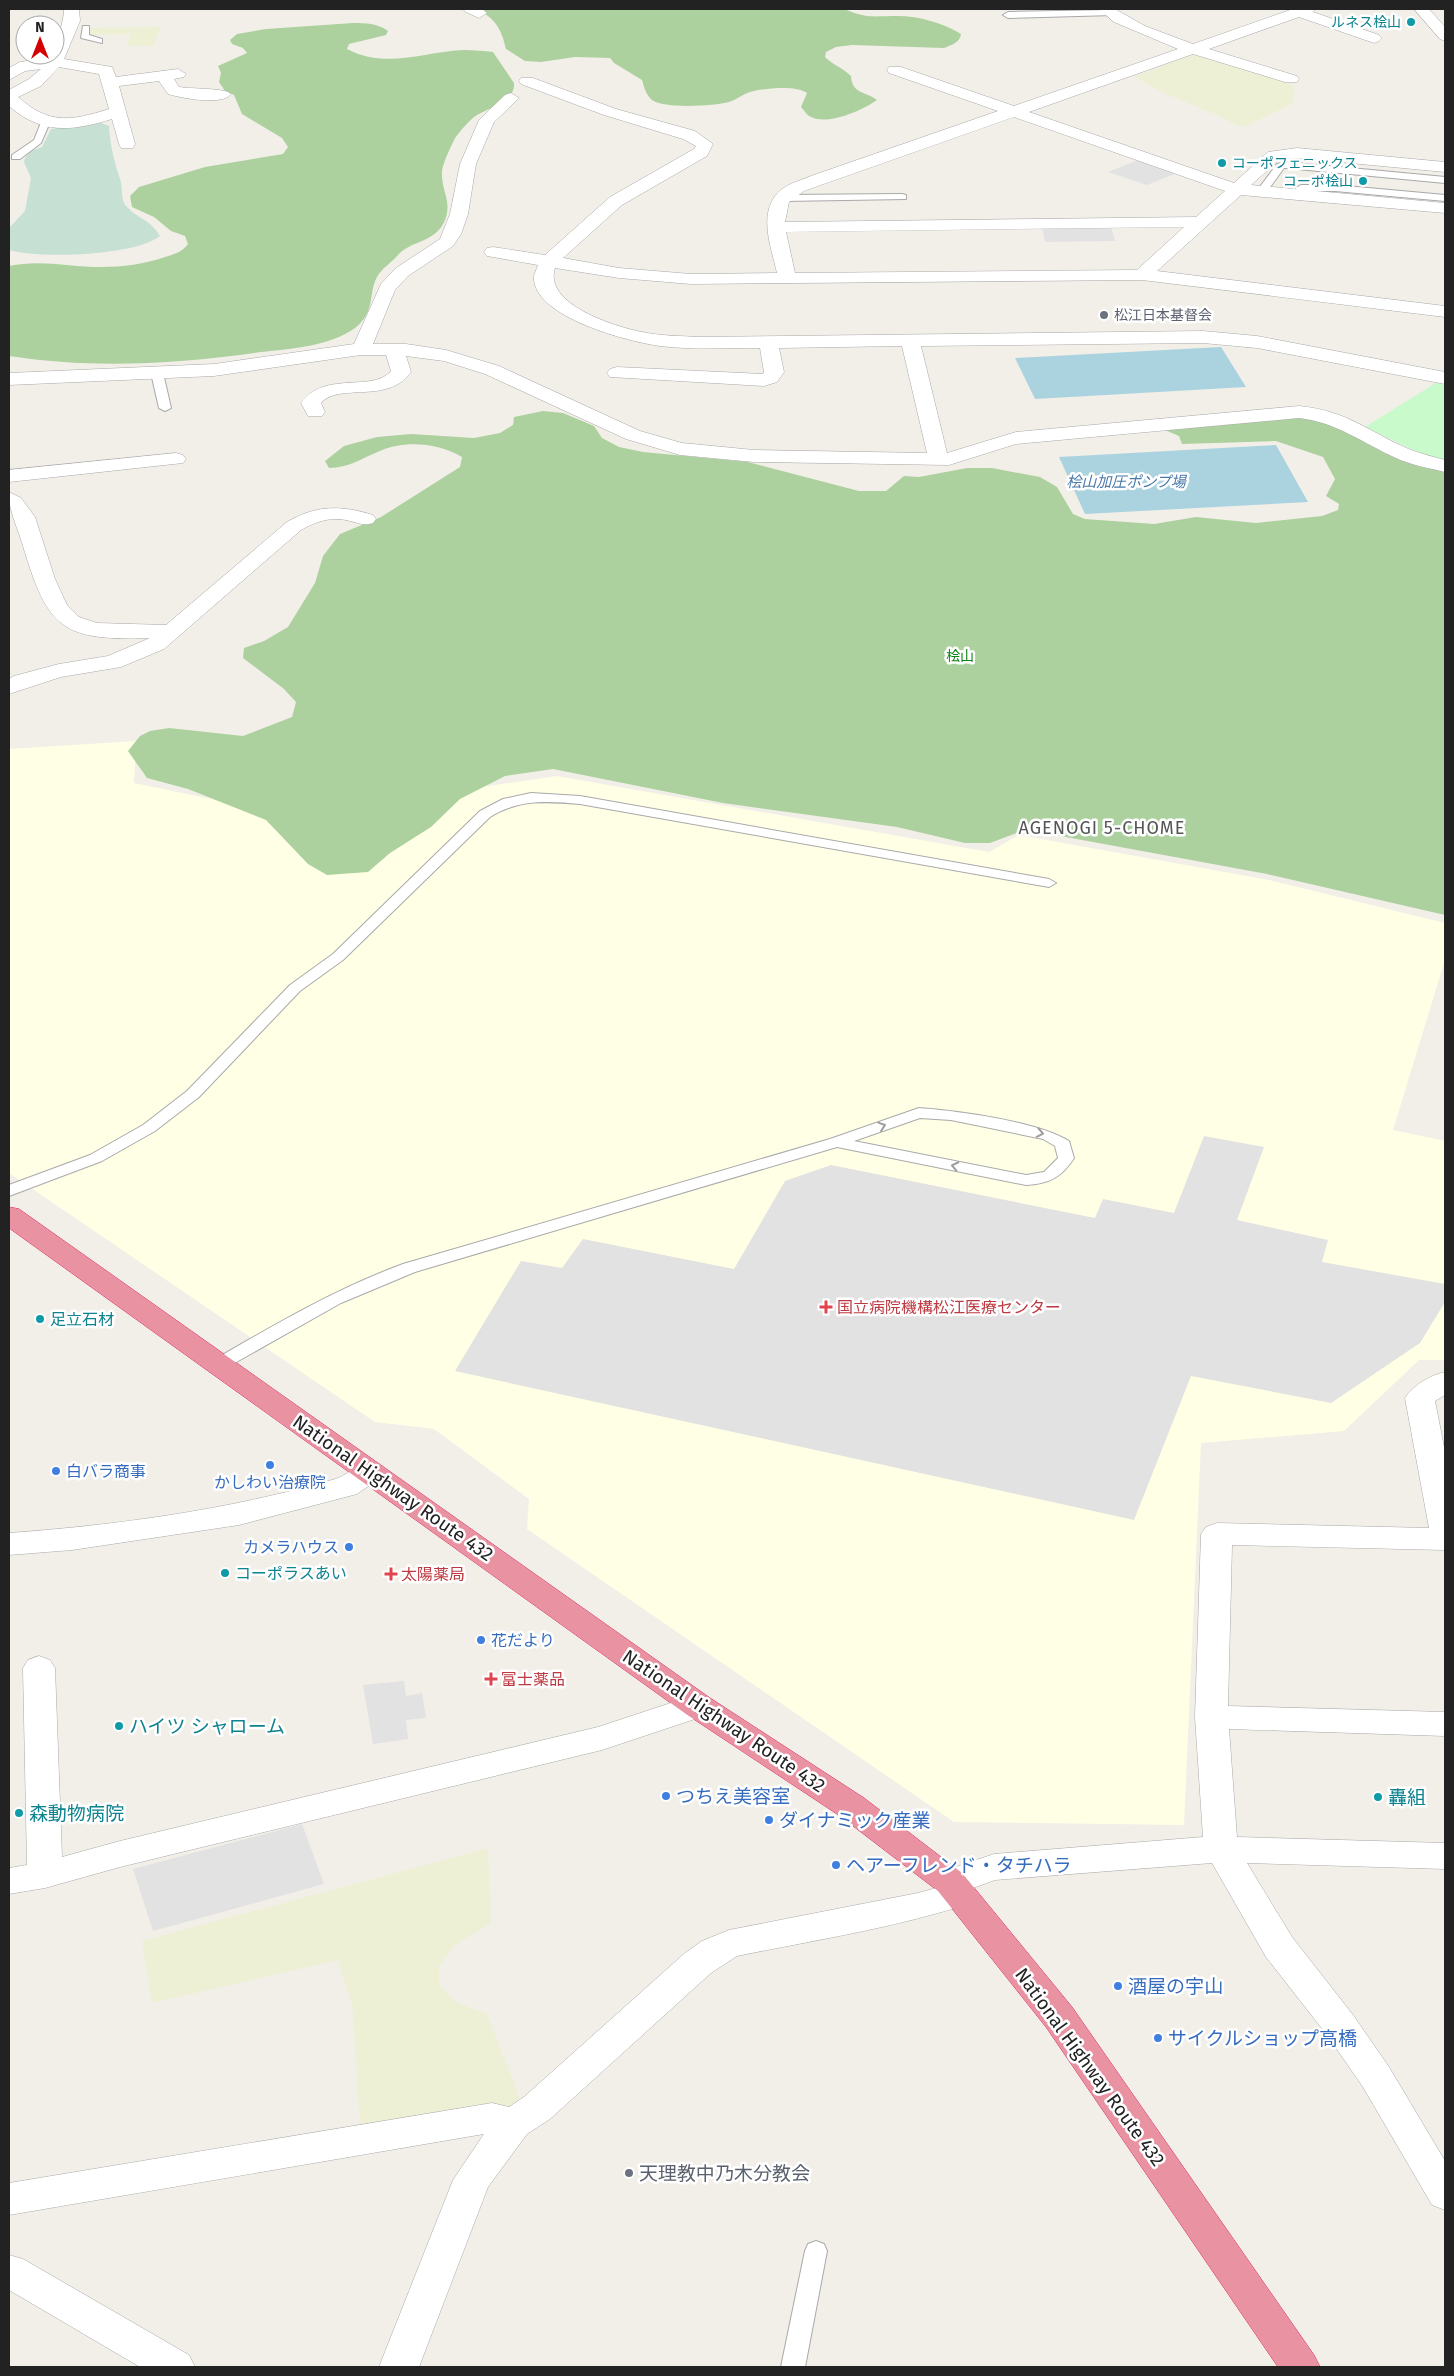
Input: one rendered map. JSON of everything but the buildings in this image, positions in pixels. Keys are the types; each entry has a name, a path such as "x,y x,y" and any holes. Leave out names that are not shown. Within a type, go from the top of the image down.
{"highway":[{"name":"National Highway Route 432","path":"12,1222 369,1471 698,1706 852,1807 955,1888 1059,2017 1300,2367"}],"street":[{"path":"65,37 72,20 72,9"},
{"path":"1421,9 1445,36"},
{"path":"788,279 776,226 779,206 783,198 801,183 1013,112 1303,10 1374,38"},
{"path":"1109,11 1140,28 1193,48 1291,80"},
{"path":"65,64 106,70 116,112 127,144"},
{"path":"9,75 20,67 34,65"},
{"path":"53,65 43,78 31,87 9,96 38,120 45,122 85,120 116,112"},
{"path":"895,70 1236,189 1445,208"},
{"path":"110,82 171,75 174,91 199,95 223,94"},
{"path":"527,81 610,112 689,135 705,144 701,152 616,201 548,262 542,270 547,292 564,306 597,324 635,336 671,342 1203,337 1257,342 1445,378"},
{"path":"361,349 387,288 402,272 447,242 452,234 459,214 468,164 487,120 511,98"},
{"path":"1142,275 1274,156 1290,154 1445,167"},
{"path":"776,226 1199,222"},
{"path":"493,252 586,269 655,277 725,280 1142,275 1445,312"},
{"path":"910,340 938,459"},
{"path":"618,373 764,380 770,378 774,372 768,342"},
{"path":"9,380 158,374 247,366 361,349 394,349 440,355 492,370 633,435 680,449 754,456 938,459 960,457 992,444 1016,438 1300,412 1324,414 1340,420 1403,454 1445,466"},
{"path":"315,412 312,400 319,394 386,382 397,378 401,372 394,349"},
{"path":"9,476 176,459"},
{"path":"9,498 22,510 41,570 62,614 68,620 96,630 169,631"},
{"path":"13,680 113,662 156,644 294,526 307,518 317,513 329,512 345,513 366,519"},
{"path":"1445,1381 1420,1398 1445,1532"},
{"path":"9,1544 91,1537 238,1516 346,1487 369,1471"},
{"path":"1445,1539 1217,1534 1211,1717 1221,1849 1279,1947 1340,2025 1376,2077 1445,2194"},
{"path":"39,1668 45,1875"},
{"path":"9,1882 45,1875 120,1854 602,1738 698,1706"},
{"path":"1211,1717 1445,1724"},
{"path":"399,2367 472,2180 514,2123 537,2108 698,1963 729,1944 918,1906 994,1867 1221,1849 1445,1856"},
{"path":"9,2199 492,2118 514,2123"},
{"path":"9,2271 175,2367"}],"lane":[{"path":"1008,15 1109,11"},
{"path":"86,28 84,36 98,41"},
{"path":"16,157 38,141 45,122"},
{"path":"1260,192 1281,166 1287,165 1445,180"},
{"path":"1298,196 1301,188 1335,188 1445,198"},
{"path":"783,198 902,197"},
{"path":"158,374 165,408"},
{"path":"9,1190 96,1158 149,1128 193,1094 295,988 338,957 485,814 511,800 543,796 580,800 1049,883"},
{"path":"218,1365 344,1293 370,1281 836,1142 911,1116 932,1112 1048,1135 1062,1144 1066,1158 1054,1175 1038,1180 1026,1180 836,1142"},
{"path":"794,2367 816,2252"}],"shaded area":[{"path":"161,27 153,46 126,46 131,34 87,35 88,29 91,28"},
{"path":"1190,55 1204,56 1293,85 1295,88 1292,104 1246,126 1237,126 1222,117 1163,93 1135,77"},
{"path":"96,121 109,126 110,140 125,205 149,223 160,236 148,243 109,252 64,255 23,253 9,250 9,228 25,211 31,178 24,162 25,158 31,151 42,147 51,129"},
{"path":"1138,160 1177,173 1147,185 1108,172"},
{"path":"1042,227 1111,227 1115,241 1045,242"},
{"name":"国立病院機構松江医療センター","path":"136,741 134,783 289,815 557,776 989,852 1019,835 1269,880 1445,923 1445,960 1393,1130 1445,1141 1445,1360 1419,1360 1344,1431 1201,1443 1184,1825 954,1822 527,1529 529,1499 434,1429 375,1422 9,1173 9,749"},
{"path":"1204,1136 1264,1147 1237,1220 1328,1240 1322,1262 1445,1284 1445,1302 1420,1343 1331,1403 1191,1376 1134,1520 455,1371 521,1261 562,1268 583,1239 734,1269 785,1181 831,1165 1095,1218 1103,1199 1174,1213"},
{"path":"404,1681 406,1696 422,1693 426,1718 406,1720 408,1739 373,1744 363,1685"},
{"path":"302,1824 324,1884 153,1931 133,1869"},
{"path":"488,1848 491,1923 455,1945 439,1967 439,1985 456,2002 487,2014 521,2101 512,2106 363,2126 360,2124 352,2004 338,1960 152,2003 142,1941"}],"green space":[{"path":"484,9 844,9 865,16 906,16 922,19 947,27 961,34 957,42 944,48 852,45 836,47 826,52 825,57 851,76 852,82 857,89 877,100 844,116 825,120 809,116 801,107 807,93 802,90 771,88 747,93 729,102 712,105 667,105 652,100 644,88 642,80 614,63 610,58 575,57 541,62 525,61 506,49 499,28 484,13"},
{"path":"353,23 376,25 388,31 386,35 349,44 347,49 362,55 391,59 450,51 475,50 493,52 514,83 513,90 506,100 474,117 454,140 442,171 442,181 447,202 445,220 436,233 403,250 381,271 374,283 369,309 362,322 345,334 310,346 198,360 103,364 72,363 9,356 9,266 32,263 89,267 133,265 175,254 188,244 185,236 171,231 154,217 132,207 130,196 139,187 205,167 283,154 288,147 282,138 242,114 234,95 225,91 219,82 221,73 218,66 247,53 243,48 232,44 230,40 237,34 266,29"},
{"path":"1439,381 1445,382 1445,462 1426,456 1365,427"},
{"name":"桧山","path":"543,411 563,413 594,426 602,438 619,447 643,452 748,462 859,491 886,491 904,476 919,477 967,468 992,468 1040,477 1057,487 1073,514 1085,519 1154,524 1196,517 1256,523 1322,516 1338,510 1339,504 1326,496 1335,479 1323,457 1276,441 1182,444 1179,436 1165,430 1182,426 1306,415 1324,419 1398,457 1445,469 1445,915 1267,874 1044,833 1025,830 990,843 965,843 897,827 723,803 553,769 505,776 460,799 431,827 390,853 368,872 327,875 308,864 266,820 188,789 147,778 128,751 140,736 150,731 169,728 243,736 292,717 296,702 284,689 243,658 244,648 264,641 288,627 315,583 323,556 340,534 381,517 460,467 462,457 453,452 432,446 411,444 390,448 336,468 329,468 325,461 344,446 377,437 411,434 474,438 500,433 513,425 514,417"}],"water":[{"path":"1221,347 1246,387 1035,399 1015,358"},
{"name":"桧山加圧ポンプ場","path":"1276,445 1308,502 1085,514 1059,457"}],"place":[{"name":"ルネス桧山","path":"1411,22"},
{"name":"コーポフェニックス","path":"1222,163"},
{"name":"コーポ桧山","path":"1363,181"},
{"name":"松江日本基督会","path":"1104,315"},
{"name":"国立病院機構松江医療センター","path":"826,1307"},
{"name":"足立石材","path":"40,1319"},
{"name":"かしわい治療院","path":"270,1465"},
{"name":"白バラ商事","path":"56,1471"},
{"name":"カメラハウス","path":"349,1547"},
{"name":"コーポラスあい","path":"225,1573"},
{"name":"太陽薬局","path":"391,1574"},
{"name":"花だより","path":"481,1640"},
{"name":"富士薬品","path":"491,1679"},
{"name":"ハイツ シャローム","path":"119,1726"},
{"name":"つちえ美容室","path":"666,1796"},
{"name":"轟組","path":"1378,1797"},
{"name":"森動物病院","path":"19,1813"},
{"name":"ダイナミック産業","path":"769,1820"},
{"name":"ヘアーフレンド・タチハラ","path":"836,1865"},
{"name":"酒屋の宇山","path":"1118,1986"},
{"name":"サイクルショップ高橋","path":"1158,2038"},
{"name":"天理教中乃木分教会","path":"629,2173"}],"district":[{"name":"AGENOGI 5-CHOME","path":"1102,828"}]}
